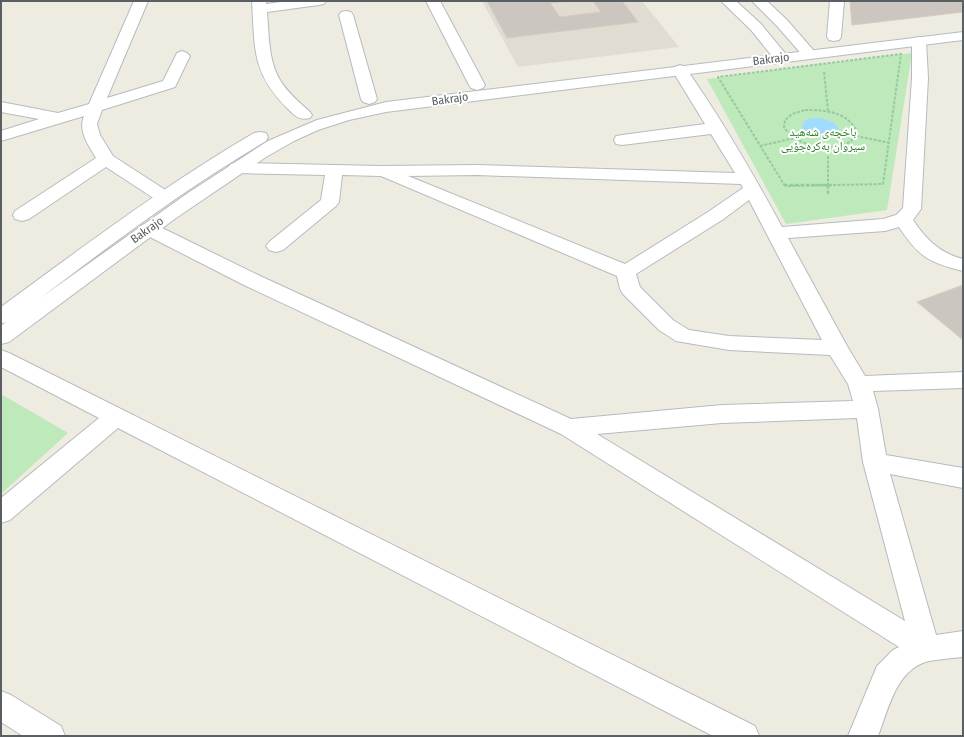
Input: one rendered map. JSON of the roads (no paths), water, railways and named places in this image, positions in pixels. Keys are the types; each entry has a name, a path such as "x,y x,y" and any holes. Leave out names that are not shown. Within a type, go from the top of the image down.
{"street":[{"path":"141,1 89,124 92,135 106,159 164,197"},
{"path":"304,115 286,97 274,82 266,67 259,5 319,1"},
{"path":"433,1 477,85"},
{"path":"728,1 756,26 776,52"},
{"path":"759,1 782,23 804,48"},
{"path":"834,37 837,1"},
{"path":"346,15 370,99"},
{"name":"Bakrajo","path":"804,48 834,37 963,21"},
{"path":"756,26 782,23"},
{"name":"Bakrajo","path":"1,317 164,197 225,156 304,115 370,99 477,85 804,48 919,41 963,36"},
{"path":"777,233 885,225 902,220 912,209 920,78 919,41"},
{"name":"Bakrajo","path":"1,337 148,229 237,168 276,144 301,131 354,114 401,105 680,70 776,52"},
{"path":"1,136 169,84 182,56"},
{"path":"680,70 750,185 777,233 837,348 859,384 867,409 875,462 926,650"},
{"path":"1,107 89,124"},
{"path":"622,140 716,128"},
{"path":"22,215 106,159"},
{"path":"237,168 380,171 477,170 750,185"},
{"path":"276,246 330,202 334,183 334,170"},
{"path":"380,171 626,272"},
{"path":"626,272 715,216 750,185"},
{"path":"902,220 921,245 934,255 946,262 963,265"},
{"path":"148,229 251,280 569,428 926,650"},
{"path":"626,272 630,289 666,325 684,336 729,343 837,348"},
{"path":"1,358 744,736"},
{"path":"859,384 963,380"},
{"path":"569,428 722,414 867,409"},
{"path":"1,513 116,416"},
{"path":"875,462 963,478"},
{"path":"863,736 887,675 904,659 926,650 963,644"},
{"path":"1,705 50,736"}],"water":[{"path":"821,118 833,122 839,128 838,134 829,137 818,137 809,134 802,127 804,121 806,120"}],"park label":[{"name":"باخچەی شەهید سیروان بەکرەجۆیی","path":"823,139"}]}
